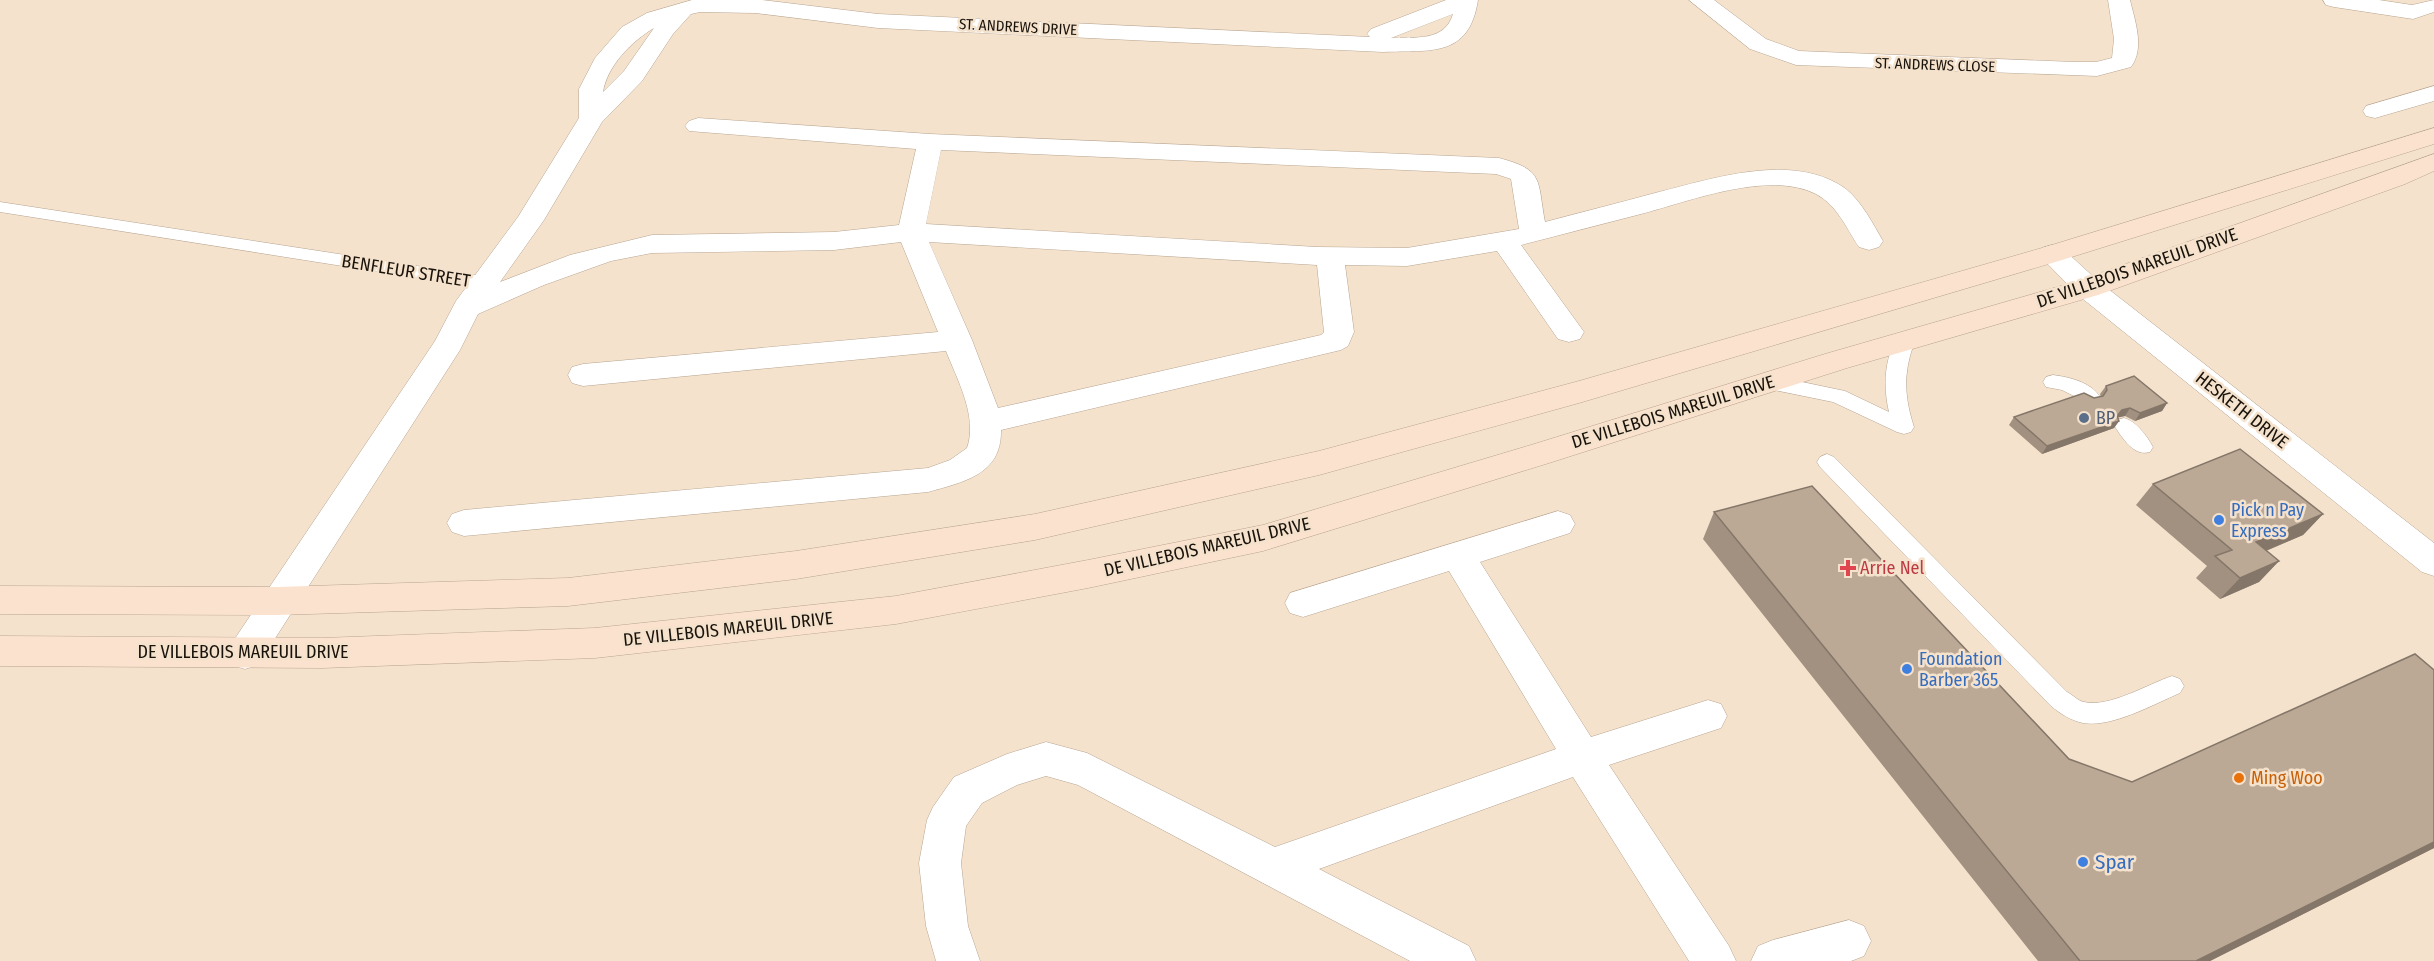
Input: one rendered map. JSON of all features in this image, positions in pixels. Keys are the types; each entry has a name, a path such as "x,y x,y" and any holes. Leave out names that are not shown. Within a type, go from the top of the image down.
{"main road":[{"name":"DE VILLEBOIS MAREUIL DRIVE","path":"0,600 277,601 568,592 796,565 1035,528 1330,460 1579,392 2052,254 2434,136"},
{"name":"DE VILLEBOIS MAREUIL DRIVE","path":"0,651 245,654 595,643 896,610 1088,574 1263,538 1769,382 2088,288 2396,178 2434,162"}],"street":[{"name":"ST. ANDREWS DRIVE","path":"474,295 530,220 592,118 633,76 664,30 685,8 731,4 822,7 878,21 1383,45 1441,40 1454,35 1458,29 1465,0"},
{"name":"ST. ANDREWS CLOSE","path":"1700,0 1758,44 1796,58 2097,69 2123,62 2126,53 2126,36 2119,0"},
{"path":"2334,0 2412,12 2434,5"},
{"path":"2375,111 2434,93"},
{"path":"698,126 930,142 1499,166 1520,173 1524,179 1533,232"},
{"path":"464,523 928,480 953,473 980,457 984,447 986,422 980,397 910,232 930,142"},
{"path":"474,295 624,248 681,242 834,241 910,232 1330,257 1424,256 1504,241 1735,181 1773,179 1813,183 1836,195 1852,213 1869,242"},
{"path":"1504,241 1569,332"},
{"name":"HESKETH DRIVE","path":"2052,254 2088,288 2434,562"},
{"path":"986,422 1330,343 1337,339 1340,332 1330,257"},
{"name":"BENFLEUR STREET","path":"245,654 277,601 448,343 474,295"},
{"path":"583,375 957,340"},
{"path":"1303,603 1558,524"},
{"path":"1457,555 1582,757 1714,961"},
{"path":"1275,866 1582,757 1708,716"},
{"path":"958,961 947,926 940,863 946,820 969,790 1007,771 1046,759 1087,770 1454,961"},
{"path":"1773,961 1849,941"}],"lane":[{"name":"BENFLEUR STREET","path":"0,207 474,295"},
{"path":"1769,382 1838,396 1904,427 1893,382 1896,364 1905,341"},
{"path":"2053,382 2067,384 2091,397"},
{"path":"2124,425 2143,447"},
{"path":"1827,462 2059,699 2075,710 2091,714 2106,711 2172,686"}],"building":[{"path":"2134,376 2167,403 2140,413 2130,408 2122,410 2117,416 2119,421 2047,446 2014,417 2084,393 2094,398 2103,396 2107,390 2106,386"},
{"path":"2240,449 2323,514 2256,542 2279,561 2240,578 2215,556 2232,550 2153,484"},
{"path":"1812,486 2069,759 2132,782 2415,654 2434,670 2434,842 2196,961 2080,961 1714,512"}],"place":[{"name":"BP","path":"2084,418"},
{"name":"Pick n Pay Express","path":"2219,520"},
{"name":"Arrie Nel","path":"1848,568"},
{"name":"Foundation Barber 365","path":"1907,669"},
{"name":"Ming Woo","path":"2239,778"},
{"name":"Spar","path":"2083,862"}]}
